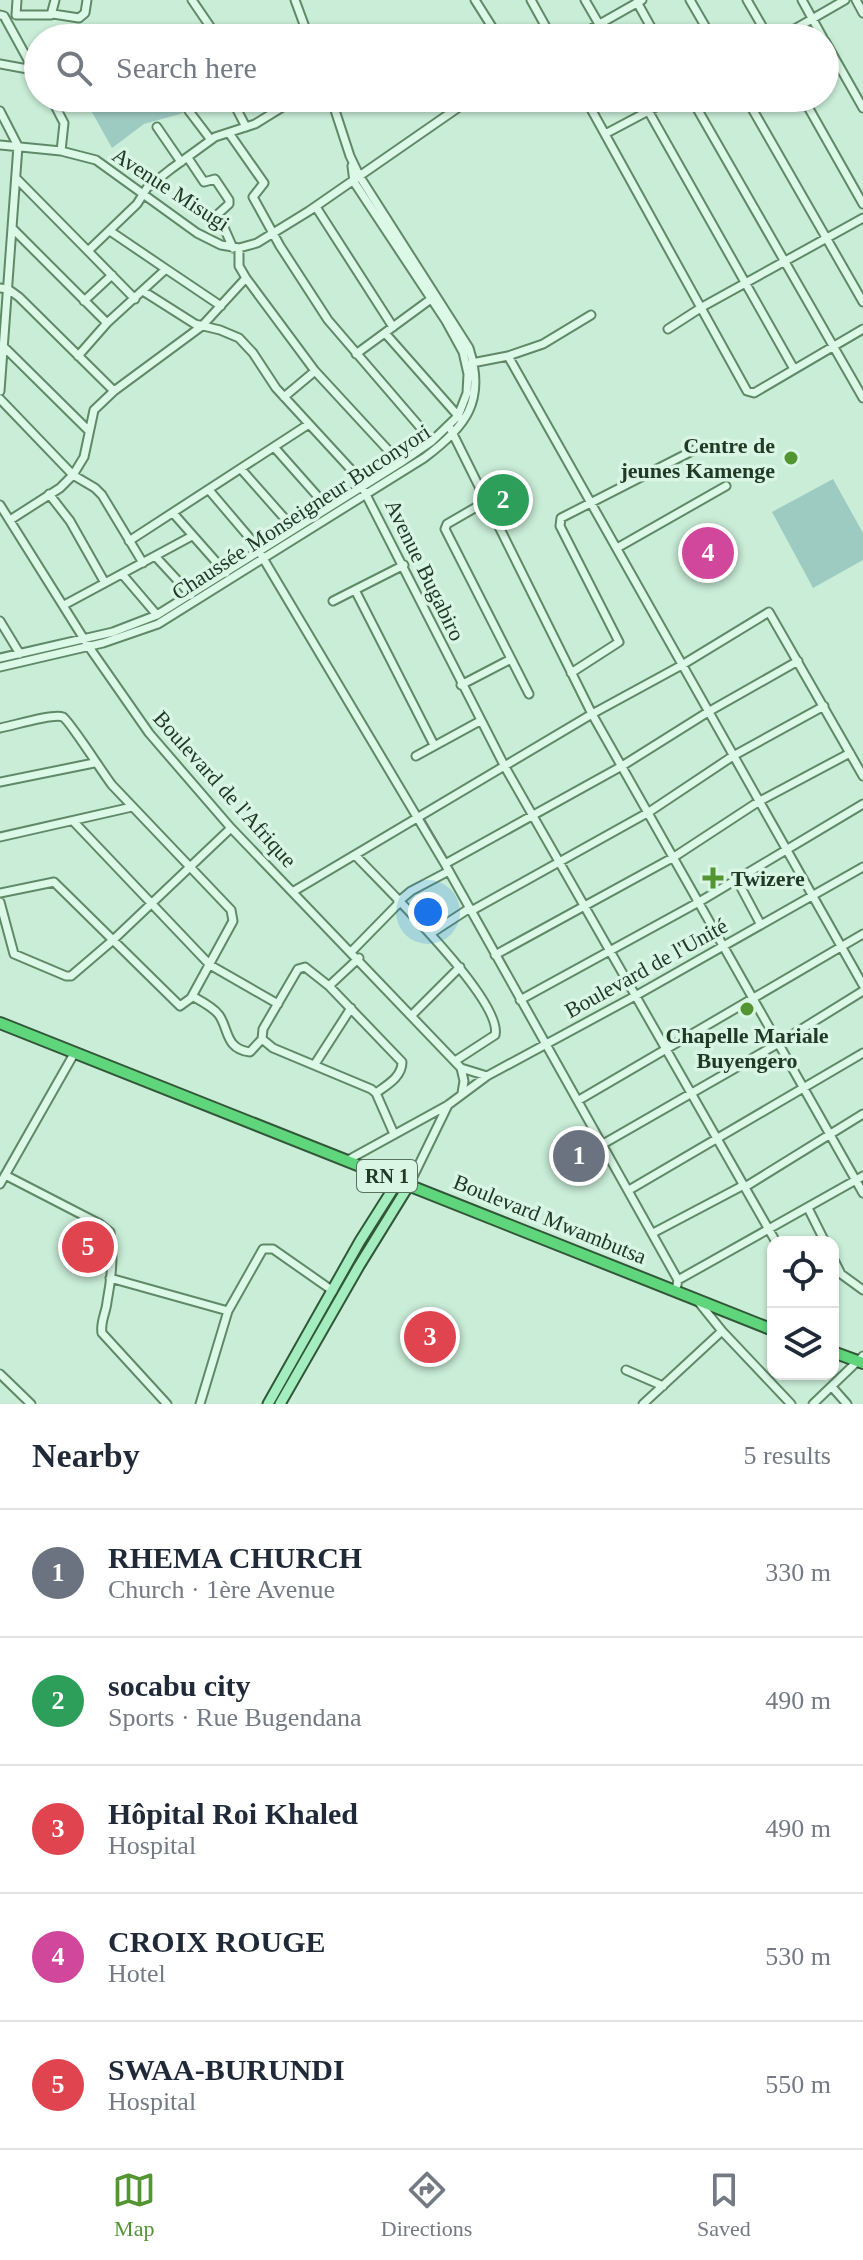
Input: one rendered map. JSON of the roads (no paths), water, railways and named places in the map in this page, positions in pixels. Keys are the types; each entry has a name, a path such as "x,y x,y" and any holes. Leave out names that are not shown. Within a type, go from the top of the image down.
{"highway":[{"name":"Boulevard Mwambutsa","path":"0,1023 398,1181 677,1285 695,1299 767,1328"},
{"path":"839,1354 861,1360"}],"main road":[{"path":"280,1404 283,1389 333,1291 398,1181"},
{"path":"268,1404 283,1389 409,1185"}],"street":[{"path":"16,15 17,0"},
{"path":"53,14 55,0"},
{"path":"24,54 2,16 53,14 79,18 85,13 87,0"},
{"path":"192,0 208,24"},
{"path":"295,0 304,24"},
{"path":"475,0 490,24"},
{"path":"531,0 544,24"},
{"path":"585,0 598,24"},
{"path":"690,0 704,24"},
{"path":"747,0 761,24"},
{"path":"802,0 815,24"},
{"path":"802,24 845,0"},
{"path":"856,0 863,13"},
{"path":"601,24 638,1 650,24"},
{"path":"0,64 24,68"},
{"path":"839,66 862,105"},
{"path":"0,111 18,146 4,288 0,391"},
{"path":"58,112 64,123 61,151"},
{"path":"190,112 211,140"},
{"path":"238,112 246,127"},
{"path":"88,251 137,204 142,193 184,160 211,140 274,112"},
{"name":"Chaussée Monseigneur Buconyori","path":"0,667 86,643 157,615 328,508 424,458 461,419 470,363 434,297 357,180 336,112"},
{"name":"Avenue Misugi","path":"0,145 61,151 96,160 211,241 236,248 257,243 316,207 452,112"},
{"path":"593,112 750,393 863,329"},
{"path":"605,134 648,112 794,369"},
{"path":"699,112 863,398"},
{"path":"754,112 863,302"},
{"path":"811,112 863,204"},
{"path":"157,127 204,182 215,179 229,200 229,204 218,214 236,248 239,266 246,278 315,371 400,463"},
{"path":"229,133 264,183 253,197 316,303 432,441"},
{"path":"16,178 135,299"},
{"path":"316,207 393,327"},
{"path":"668,329 863,218"},
{"path":"12,228 107,323"},
{"path":"110,231 221,306"},
{"path":"78,356 107,323 166,269"},
{"path":"84,301 112,275"},
{"path":"10,520 73,475 84,457 94,410 114,391 202,326 246,278"},
{"path":"4,288 114,391"},
{"name":"Avenue Bugabiro","path":"143,291 188,320 239,338 284,397 349,466 365,490 505,767 772,1236"},
{"path":"356,354 434,297"},
{"path":"470,363 508,356 543,344 591,315"},
{"path":"385,333 461,419"},
{"path":"3,346 88,430"},
{"path":"508,356 863,988 779,1043 603,1144"},
{"path":"284,397 315,371"},
{"path":"0,399 73,475 102,495 143,563"},
{"path":"129,541 309,424"},
{"path":"452,430 592,714 831,1135 860,1178 863,1193"},
{"name":"Chaussée Monseigneur Buconyori","path":"0,658 123,638 158,624 264,559 452,430"},
{"path":"274,447 328,508"},
{"path":"571,673 616,647 619,642 560,526 564,516 700,447"},
{"path":"241,469 294,529"},
{"path":"617,548 726,486"},
{"path":"209,490 259,551 447,867 653,1233 677,1285 860,1178"},
{"path":"49,494 70,521 105,583"},
{"path":"485,502 445,526 509,660 529,694"},
{"name":"Boulevard de l'Afrique","path":"0,505 86,643 149,733 231,828 359,958 461,1068"},
{"path":"173,513 226,573"},
{"path":"64,605 192,536"},
{"path":"155,556 191,595"},
{"path":"333,601 404,565"},
{"path":"122,574 157,615"},
{"path":"355,590 434,745"},
{"path":"294,891 769,612 863,776"},
{"path":"0,621 20,654"},
{"path":"461,685 509,660"},
{"path":"352,951 411,891 447,867 798,661"},
{"path":"430,934 649,812 733,756 824,706"},
{"path":"0,728 63,717 94,763 231,910 234,917 232,926 192,996 180,1006 54,882 0,893"},
{"path":"416,756 480,721"},
{"path":"495,955 674,857 758,802 850,753"},
{"path":"0,782 94,763"},
{"path":"520,1000 699,902 863,804"},
{"path":"0,837 132,807"},
{"path":"73,821 210,965 278,1004"},
{"path":"0,902 14,954 66,976 77,973 231,828"},
{"path":"355,855 460,967 496,1029 495,1035 455,1061"},
{"name":"Boulevard de l'Unité","path":"348,1160 448,1105 487,1076 863,867"},
{"path":"737,880 761,925"},
{"path":"579,1100 863,934"},
{"path":"329,986 359,958"},
{"path":"376,1093 396,1078 402,1062 329,986 301,967 261,1034 262,1039 273,1048 376,1093 394,1134"},
{"path":"412,1015 460,967"},
{"path":"192,996 215,1011 226,1035 243,1051 250,1052 262,1039"},
{"path":"315,1064 351,1008"},
{"path":"0,1184 75,1052"},
{"path":"629,1190 863,1053"},
{"path":"461,1068 487,1076"},
{"path":"461,1068 464,1081 462,1094"},
{"name":"Boulevard de l'Unité","path":"409,1185 448,1105"},
{"path":"653,1233 745,1186 863,1114"},
{"path":"5,1175 110,1232 107,1307 100,1328 167,1404"},
{"path":"808,1208 822,1236"},
{"path":"200,1404 228,1311 259,1253 268,1248 333,1291"},
{"path":"839,1277 863,1290"},
{"path":"110,1278 228,1311"},
{"path":"695,1299 791,1404"},
{"path":"643,1404 722,1331"},
{"path":"813,1404 861,1360"},
{"path":"626,1370 663,1386"},
{"path":"0,1374 31,1404"},
{"path":"832,1387 847,1404"}],"waterway":[{"path":"424,819 448,860"},
{"path":"451,866 461,885"}],"place":[{"name":"Centre de jeunes Kamenge","path":"791,458"},
{"name":"socabu city","path":"503,500"},
{"name":"CROIX ROUGE","path":"708,553"},
{"name":"Twizere","path":"713,878"},
{"name":"Chapelle Mariale Buyengero","path":"747,1009"},
{"name":"RHEMA CHURCH","path":"579,1156"},
{"name":"SWAA-BURUNDI","path":"88,1247"},
{"name":"Hôpital Roi Khaled","path":"430,1337"}]}
